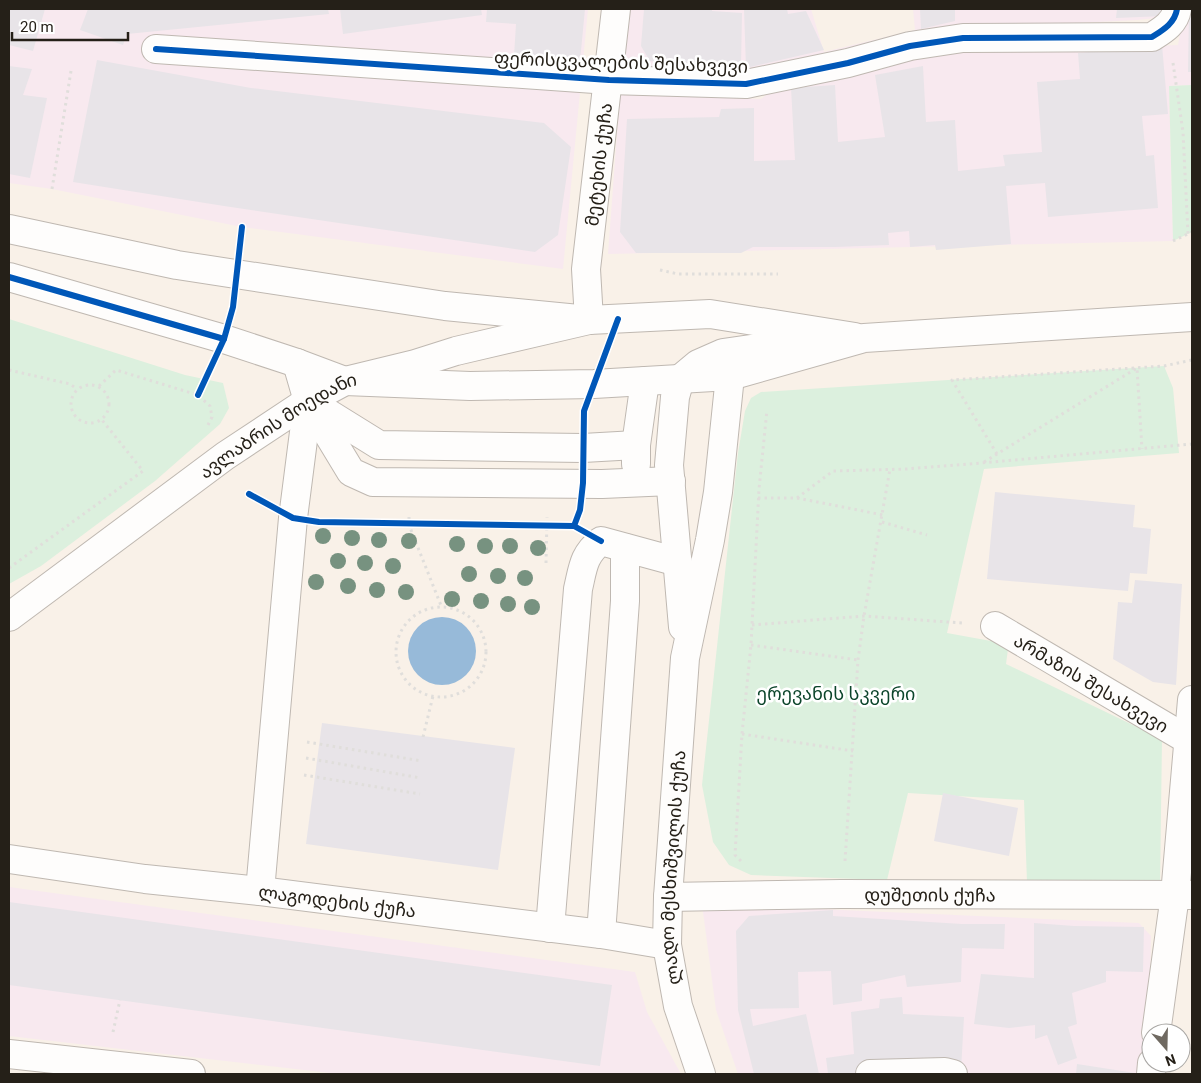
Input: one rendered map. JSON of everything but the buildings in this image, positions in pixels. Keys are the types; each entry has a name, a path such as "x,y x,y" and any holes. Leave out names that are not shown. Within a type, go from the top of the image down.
{"street":[{"name":"მეტეხის ქუჩა","path":"589,320 586,270 616,9"},
{"name":"ფერისცვალების შესახვევი","path":"156,49 609,80 746,84 848,63 910,46 963,38 1152,37 1172,18"},
{"path":"9,229 177,265 445,306 589,320 710,314 864,338"},
{"path":"9,277 189,328 297,363 344,381 470,386 594,384 730,376 864,338"},
{"path":"680,379 698,364 723,353 785,344 1192,317"},
{"name":"ავლაბრის მოედანი","path":"9,618 225,456 308,401 344,381 415,364 456,351 589,320"},
{"path":"297,363 308,401 351,472 373,482 671,482"},
{"name":"ლადო მესხიშვილის ქუჩა","path":"701,1074 678,1006 667,945 668,897 686,658 718,492 730,376"},
{"name":"ლადო მესხიშვილის ქუჩა","path":"680,379 672,418 669,466 686,658"},
{"path":"637,483 636,445 645,381"},
{"path":"308,401 379,445 583,448 636,445"},
{"path":"260,891 294,518 308,401"},
{"path":"601,934 625,601 613,544"},
{"path":"550,928 578,589 586,556 593,547 613,544 678,562"},
{"name":"არმაზის შესახვევი","path":"995,626 1190,741"},
{"path":"1158,1023 1184,895 1192,700"},
{"name":"ლაგოდეხის ქუჩა","path":"9,859 145,879 260,891 601,934 667,945"},
{"name":"დუშეთის ქუჩა","path":"668,897 841,894 1184,895"},
{"path":"9,1054 104,1070 190,1074"},
{"path":"870,1074 945,1072 953,1074"}],"path":[{"path":"1172,18 1190,233 1173,241"},
{"path":"52,189 71,71"},
{"path":"660,270 678,274 778,274"},
{"path":"996,454 952,380 1164,366 1192,360"},
{"path":"1136,368 1142,449"},
{"path":"981,463 1136,368"},
{"path":"9,370 70,384 77,389"},
{"path":"99,386 116,370 198,396 210,406 212,417 207,427"},
{"path":"90,384 99,386 108,396 109,409 102,420 93,423 86,422 79,420 75,416 71,400 77,389 83,385 90,384"},
{"path":"198,396 202,388"},
{"path":"735,855 742,734 752,625 758,498 767,410"},
{"path":"9,568 143,471 102,420"},
{"path":"797,498 834,471 981,463 1192,444"},
{"path":"841,894 853,751 858,660 890,469"},
{"path":"758,498 797,498 883,515"},
{"path":"409,511 409,525 442,608"},
{"path":"546,570 548,511"},
{"path":"882,522 926,534"},
{"path":"399,524 418,525"},
{"path":"537,525 574,526 613,544"},
{"path":"430,607 442,608 454,608 474,620 486,641 485,665 473,685 452,696 433,696 416,689 408,683 397,663 397,639 410,619 430,607"},
{"path":"752,625 864,616 995,626"},
{"path":"750,644 858,660"},
{"path":"423,737 433,696"},
{"path":"742,734 853,751"},
{"path":"304,741 422,761"},
{"path":"303,758 421,778"},
{"path":"298,774 420,794"}],"shaded area":[{"path":"9,9 588,9 563,269 242,227 52,189 9,183"},
{"path":"630,9 811,9 824,52 915,30 913,9 1166,9 1165,17 1137,20 938,30 767,70 636,74 623,65"},
{"path":"1184,9 1192,9 1192,85 1169,86 1173,241 608,254 620,94 761,99 780,85 941,54 1178,45"},
{"path":"9,887 635,972 647,1012 681,1074 339,1074 9,1036"},
{"path":"702,904 1139,923 1151,936 1149,1023 1141,1023 1141,1073 1143,1074 738,1074 716,1010"}],"green space":[{"path":"1192,85 1192,232 1173,241 1169,86"},
{"path":"9,319 185,375 223,383 229,408 220,424 155,481 41,566 9,584"},
{"name":"ერევანის სკვერი","path":"1164,366 1173,388 1179,453 984,469 947,633 1002,643 1001,647 1008,649 1006,664 1162,739 1160,887 1027,882 1024,800 908,793 887,880 751,875 729,865 713,842 702,785 738,453 745,411 751,398 761,392"}],"water":[{"path":"442,617 455,620 466,627 473,638 476,651 473,664 466,675 455,682 442,685 429,682 418,675 411,664 408,651 411,638 418,627 429,620"}],"cycle path":[{"path":"156,49 609,80 746,84 848,63 910,46 963,38 1152,37 1171,22 1177,9"},
{"path":"198,395 224,339 233,307 242,227"},
{"path":"9,277 224,339"},
{"path":"574,526 580,510 583,483 584,411 618,319"},
{"path":"249,494 293,518 319,522 574,526 601,541"}]}
